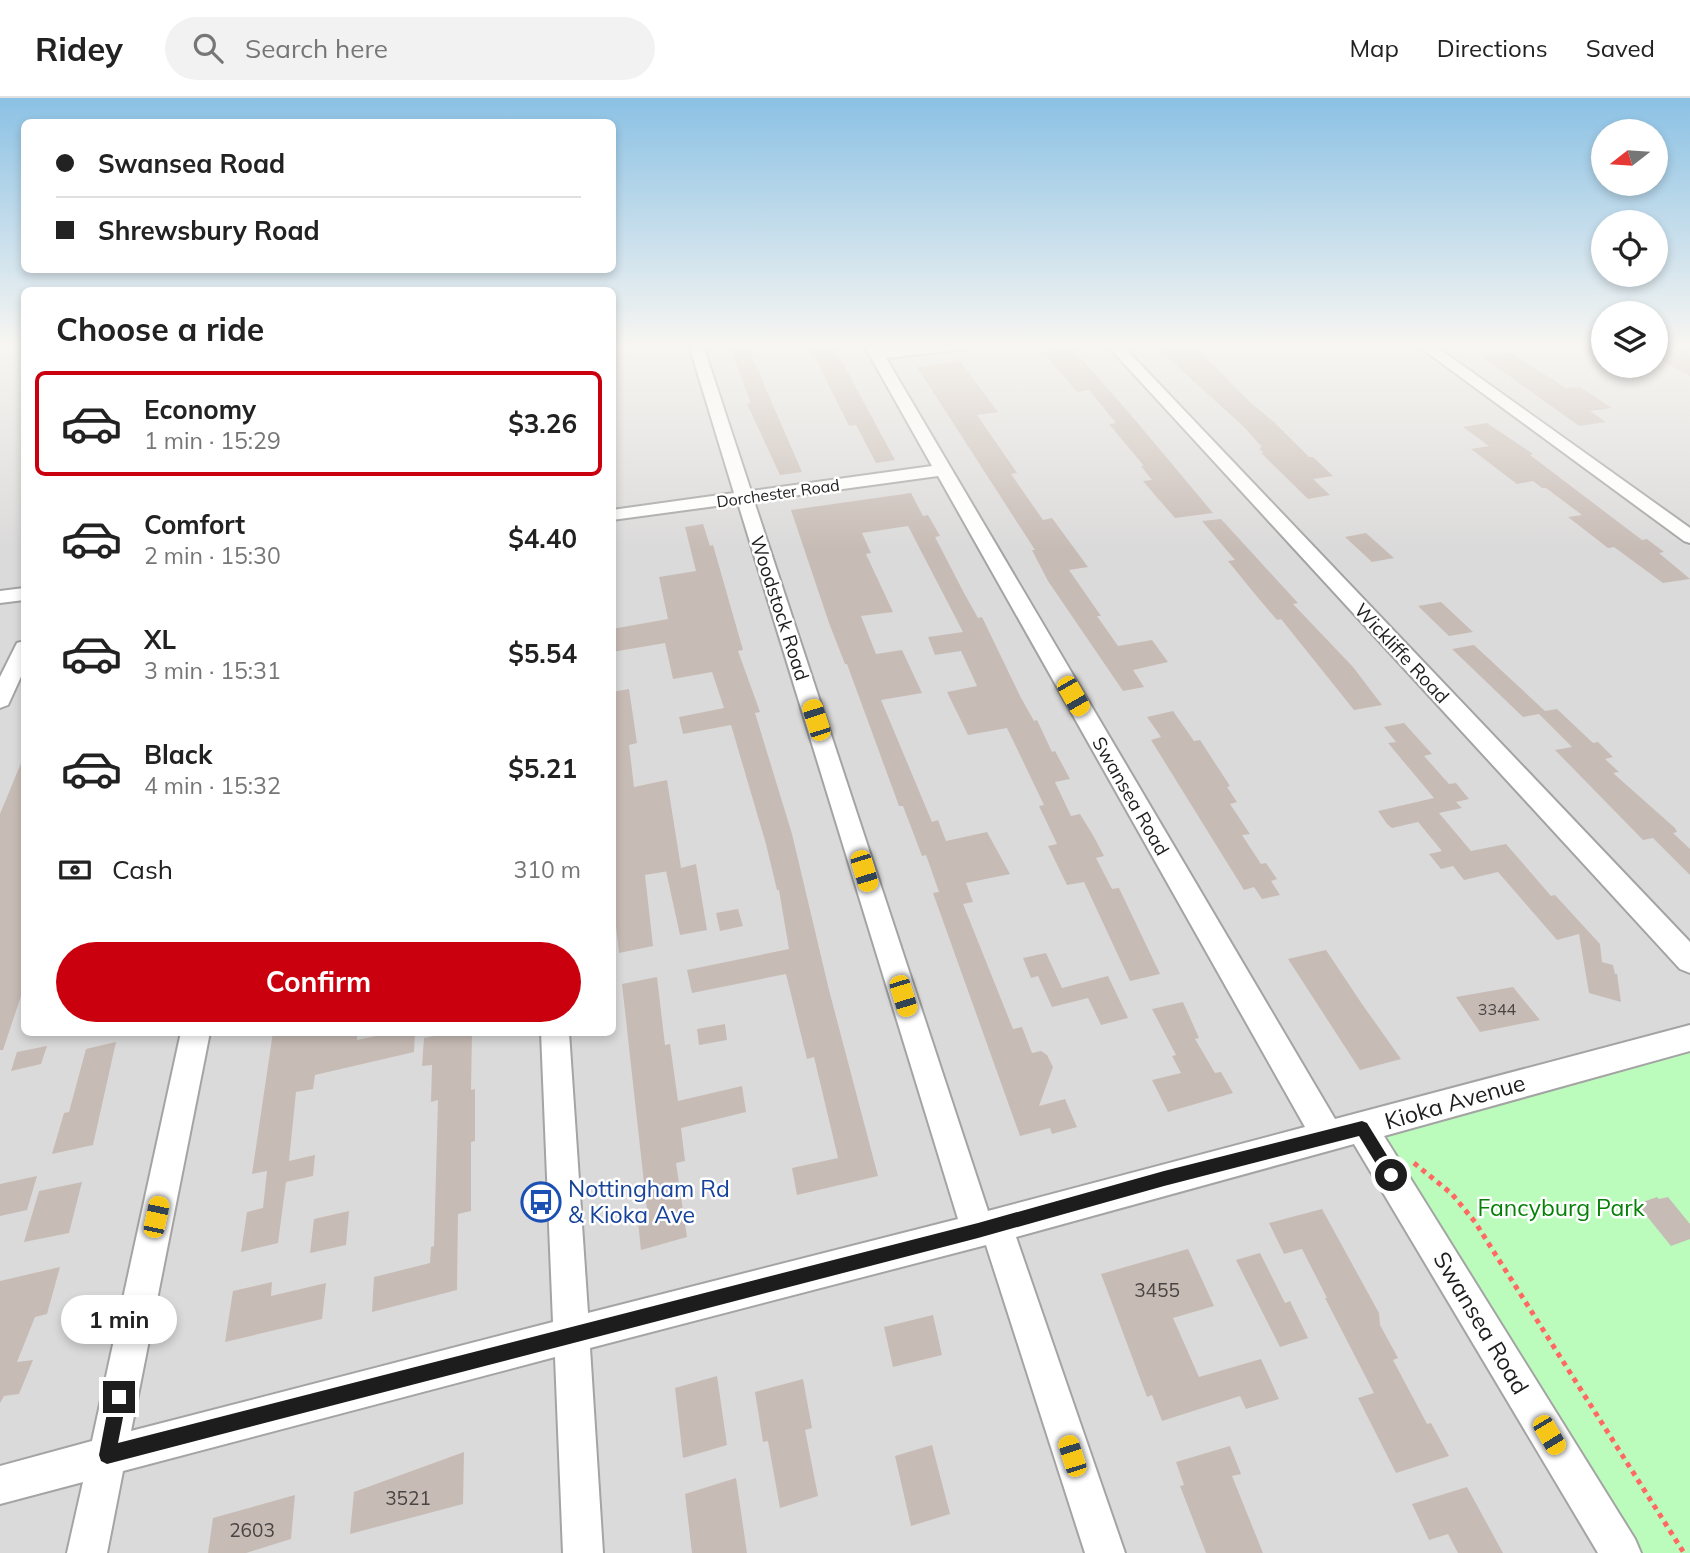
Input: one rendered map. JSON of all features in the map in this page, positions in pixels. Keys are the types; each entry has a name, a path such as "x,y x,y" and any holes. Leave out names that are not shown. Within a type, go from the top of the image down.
{"street":[{"name":"Woodstock Road","path":"717,413 987,1228 1105,1553"},
{"name":"Swansea Road","path":"911,413 1328,1137"},
{"name":"Wickliffe Road","path":"1177,413 1690,961"},
{"path":"1518,413 1690,537"},
{"name":"Dorchester Road","path":"616,514 944,470"},
{"path":"0,597 21,594"},
{"path":"0,700 21,654"},
{"path":"87,1553 195,1036"},
{"path":"555,1036 583,1553"},
{"name":"Kioka Avenue","path":"0,1485 987,1228 1690,1038"},
{"name":"Swansea Road","path":"1362,1128 1621,1553"}],"path":[{"path":"1405,1156 1452,1194 1475,1222 1684,1553"}],"shaded area":[{"path":"0,413 21,413 21,1036 616,1036 616,413 1690,413 1690,1038 1621,1553 0,1553"}],"green space":[{"name":"Fancyburg Park","path":"1690,1038 1690,1553 1621,1553 1362,1128"}],"building":[{"path":"751,413 776,413 802,472 780,475"},
{"path":"843,413 870,413 895,460 876,463 856,425 849,426"},
{"path":"947,413 992,413 977,415 1017,473 1011,474 1043,520 1052,518 1088,567 1069,570 1118,646 1152,640 1168,662 1133,670 1144,687 1123,691 1048,581 1032,550 1035,550"},
{"path":"1108,413 1129,413 1213,513 1175,518 1143,481 1152,480 1141,466 1144,466 1109,424 1116,423"},
{"path":"1229,413 1263,413 1333,476 1313,479 1330,495 1308,499 1261,453 1264,453 1259,448 1262,447"},
{"path":"1561,413 1593,413 1606,422 1579,426"},
{"path":"1487,423 1533,454 1530,455 1642,540 1647,539 1664,552 1659,553 1690,579 1663,583 1614,547 1608,548 1568,517 1582,515 1546,488 1533,481 1517,484 1471,449 1489,446 1463,427"},
{"path":"911,493 923,516 928,515 940,536 935,537 964,593 978,618 982,617 1020,696 1034,721 1037,720 1052,752 1055,751 1070,779 1055,782 1071,816 1080,814 1094,837 1104,856 1096,858 1112,889 1119,888 1160,974 1130,981 1084,882 1067,885 1048,846 1057,844 1039,806 1044,805 1007,728 968,735 947,692 977,686 961,651 935,655 928,637 963,632 908,526 862,533 871,553 866,554 893,612 861,616 876,654 902,650 922,693 881,700 932,822 938,820 946,841 987,832 1010,874 966,883 973,902 963,904 1013,1029 1022,1027 1032,1053 1041,1051 1047,1055 1053,1067 1039,1106 1065,1099 1077,1127 1052,1134 1050,1128 1020,1136 933,893 939,892 926,855 922,856 903,806 899,806 847,664 829,623 791,510"},
{"path":"1221,519 1298,603 1293,604 1353,667 1382,705 1354,710 1281,619 1277,620 1228,561 1235,560 1202,521"},
{"path":"703,524 710,546 713,545 743,650 738,651 760,712 755,713 792,834 829,990 878,1176 797,1195 792,1168 838,1158 814,1057 807,1059 786,974 692,993 687,970 789,949 779,890 731,725 683,734 679,717 724,708 712,672 673,679 665,643 616,651 616,628 668,619 659,577 696,571 685,527"},
{"path":"1366,533 1394,558 1372,562 1345,537"},
{"path":"1441,602 1473,632 1449,636 1418,606"},
{"path":"1474,645 1545,711 1557,709 1593,743 1598,742 1613,757 1605,759 1619,772 1613,773 1675,828 1677,832 1673,833 1690,849 1690,875 1653,838 1643,840 1555,750 1572,747 1539,714 1523,717 1452,649"},
{"path":"629,689 637,743 629,745 634,787 667,780 681,868 696,864 707,930 680,935 666,871 645,875 653,946 619,953 616,926 616,691"},
{"path":"1173,711 1194,741 1200,740 1230,786 1227,787 1237,802 1230,804 1250,834 1242,835 1261,864 1266,863 1277,879 1271,881 1280,895 1262,899 1254,887 1244,890 1151,740 1161,737 1147,717"},
{"path":"1404,723 1432,754 1424,756 1449,784 1456,783 1469,799 1456,802 1462,808 1439,813 1471,851 1506,844 1551,896 1555,895 1600,944 1602,962 1613,965 1617,974 1621,1002 1589,993 1579,934 1557,940 1498,872 1464,880 1453,866 1441,869 1429,854 1442,851 1418,822 1392,828 1387,824 1378,811 1434,798 1388,743 1396,742 1384,727"},
{"path":"21,763 21,996 3,1050 0,1050 0,814"},
{"path":"738,909 743,926 720,931 716,913"},
{"path":"1326,950 1401,1059 1360,1070 1288,959"},
{"path":"1046,953 1062,988 1108,976 1128,1018 1101,1025 1088,998 1052,1007 1038,976 1031,978 1023,958"},
{"path":"657,977 665,1045 670,1044 678,1101 742,1086 746,1112 681,1128 685,1161 676,1163 687,1237 641,1250 638,1222 648,1219 622,984"},
{"path":"1513,987 1540,1020 1480,1032 1456,997"},
{"path":"1183,1002 1199,1038 1195,1039 1215,1073 1221,1072 1233,1093 1168,1112 1152,1080 1181,1073 1172,1056 1176,1055 1152,1009"},
{"path":"725,1024 727,1040 699,1045 697,1029"},
{"path":"272,1036 357,1036 357,1040 376,1036 415,1036 414,1052 315,1075 313,1089 296,1092 289,1161 315,1155 313,1176 286,1182 278,1243 241,1252 247,1212 263,1208 267,1171 252,1174"},
{"path":"472,1036 471,1090 475,1089 475,1141 471,1142 471,1211 458,1214 457,1290 372,1312 374,1277 430,1263 431,1247 434,1246 438,1100 431,1102 432,1065 422,1066 424,1038"},
{"path":"116,1042 93,1145 52,1154 64,1113 69,1112 86,1049"},
{"path":"47,1046 41,1064 11,1071 17,1052"},
{"path":"37,1176 27,1210 0,1216 0,1184"},
{"path":"82,1182 69,1233 24,1242 39,1191"},
{"path":"1657,1197 1668,1197 1690,1224 1690,1239 1671,1246 1637,1204"},
{"path":"1322,1209 1379,1313 1380,1325 1398,1358 1393,1360 1427,1424 1431,1423 1449,1456 1396,1473 1358,1398 1374,1393 1327,1298 1302,1249 1284,1254 1269,1223"},
{"path":"349,1211 346,1245 310,1253 314,1219"},
{"path":"1188,1249 1214,1306 1173,1318 1199,1377 1261,1359 1279,1399 1246,1409 1240,1396 1162,1421 1152,1395 1147,1397 1101,1274"},
{"path":"1260,1253 1285,1303 1290,1301 1308,1338 1280,1347 1236,1260"},
{"path":"60,1267 47,1314 35,1317 17,1362 33,1360 19,1394 4,1396 0,1403 0,1281"},
{"path":"272,1282 271,1296 326,1283 322,1319 225,1342 233,1291"},
{"path":"933,1315 942,1355 893,1367 884,1327"},
{"path":"717,1376 727,1445 683,1458 675,1388"},
{"path":"803,1379 812,1428 805,1430 818,1496 780,1508 768,1441 763,1442 755,1392"},
{"path":"932,1445 950,1514 911,1526 895,1456"},
{"path":"1230,1446 1241,1474 1232,1476 1263,1553 1206,1553 1180,1486 1184,1485 1176,1462"},
{"path":"464,1452 463,1504 350,1534 354,1492"},
{"path":"736,1478 747,1553 692,1553 685,1494"},
{"path":"1467,1487 1503,1553 1458,1553 1448,1534 1429,1540 1412,1504"},
{"path":"295,1495 291,1539 246,1553 208,1553 213,1518"}],"place":[{"name":"Nottingham Rd & Kioka Ave","path":"541,1202"}],"route":[{"path":"119,1397 107,1455 978,1231 1362,1128 1391,1175"}]}
